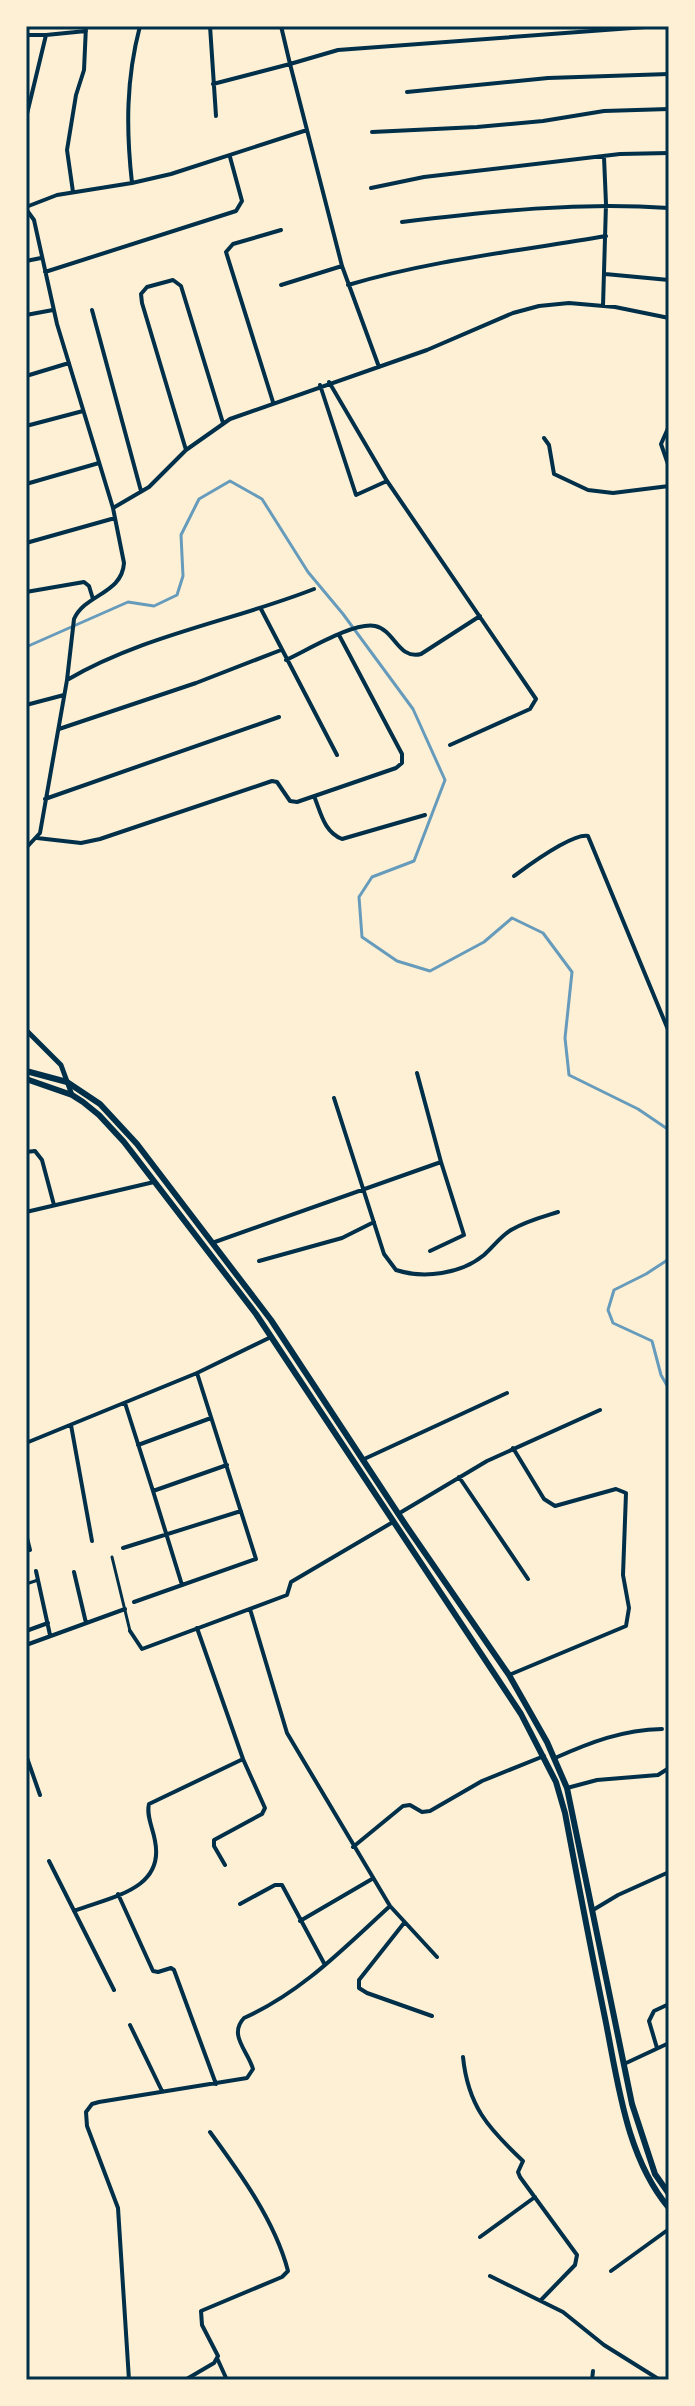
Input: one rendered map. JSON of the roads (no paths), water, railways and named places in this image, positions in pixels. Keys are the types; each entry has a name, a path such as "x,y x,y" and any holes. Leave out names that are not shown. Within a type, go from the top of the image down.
{"highway":[{"path":"26,1071 67,1082 100,1104 119,1124 271,1320 398,1514 509,1675 555,1758 567,1788 623,2065 648,2157 669,2194"},
{"path":"26,1079 72,1095 99,1115 154,1182 271,1337 499,1677 544,1756 565,1813 628,2121 644,2169 669,2208"}],"main road":[{"path":"26,1030 61,1065 72,1095"}],"street":[{"path":"132,183 126,108 140,26"},
{"path":"210,26 216,116"},
{"path":"281,26 342,266 379,367"},
{"path":"213,84 338,50 659,26"},
{"path":"26,35 86,28 84,70 76,95 67,150 73,192"},
{"path":"26,118 46,35"},
{"path":"407,92 548,78 669,74"},
{"path":"372,132 477,127 604,111 669,109"},
{"path":"26,848 40,833 67,680 74,619 78,610 115,585 124,571 124,563 113,508 53,310 34,220 26,208 73,192 132,183 230,157 307,130"},
{"path":"371,188 424,177 604,156 669,153"},
{"path":"603,306 606,236 604,156"},
{"path":"45,272 236,211 242,201 230,157"},
{"path":"402,222 503,210 606,204 669,208"},
{"path":"273,402 226,252 233,244 281,230"},
{"path":"348,285 456,259 606,236"},
{"path":"26,261 41,258"},
{"path":"281,285 342,266"},
{"path":"605,274 669,280"},
{"path":"186,450 142,303 141,294 147,287 173,280 181,286 223,423"},
{"path":"113,508 141,491 186,450 223,423 320,385 379,367 513,313 569,303 669,318"},
{"path":"26,315 53,310"},
{"path":"92,310 141,491"},
{"path":"26,376 69,363"},
{"path":"329,382 387,481 536,701 530,709 450,745"},
{"path":"320,385 356,495 387,481"},
{"path":"26,426 83,411"},
{"path":"669,426 661,451 669,467"},
{"path":"544,438 549,445 554,474 588,490 613,493 669,486"},
{"path":"26,484 99,463"},
{"path":"26,543 115,518"},
{"path":"26,592 84,582 89,586 93,599"},
{"path":"67,680 143,643 261,609 314,589"},
{"path":"261,609 337,755"},
{"path":"286,660 364,626 382,629 405,652 415,656 480,616"},
{"path":"37,838 81,843 100,839 272,781 277,782 292,802 396,768 403,759 339,635"},
{"path":"59,729 196,683 281,650"},
{"path":"26,705 64,695"},
{"path":"45,799 279,717"},
{"path":"314,796 327,828 342,839 425,815"},
{"path":"514,876 577,837 588,836 669,1032"},
{"path":"417,1073 464,1235 430,1251"},
{"path":"334,1098 384,1254 391,1266 403,1272 426,1275 473,1263 514,1228 558,1212"},
{"path":"26,1152 35,1151 42,1160 54,1205"},
{"path":"212,1243 441,1162"},
{"path":"26,1212 154,1182"},
{"path":"259,1261 342,1238 374,1222"},
{"path":"26,1443 197,1373 271,1337"},
{"path":"134,1602 256,1559 197,1373"},
{"path":"362,1460 507,1393"},
{"path":"125,1403 182,1585"},
{"path":"398,1514 513,1448 600,1410"},
{"path":"138,1445 212,1418"},
{"path":"71,1425 92,1541"},
{"path":"509,1675 626,1626 629,1608 623,1575 626,1493 616,1489 555,1506 544,1499 513,1448"},
{"path":"153,1491 227,1465"},
{"path":"459,1477 528,1579"},
{"path":"123,1548 241,1511"},
{"path":"112,1557 130,1631 142,1649 287,1595 291,1582 393,1522"},
{"path":"26,1534 30,1550"},
{"path":"36,1571 51,1636"},
{"path":"74,1572 86,1623"},
{"path":"26,1584 38,1580"},
{"path":"26,1645 125,1609"},
{"path":"250,1609 287,1733 390,1906 437,1957"},
{"path":"26,1631 48,1623"},
{"path":"197,1628 243,1759 265,1808 262,1814 214,1840 214,1846 225,1865"},
{"path":"555,1758 619,1732 662,1729"},
{"path":"26,1755 40,1795"},
{"path":"353,1847 403,1806 410,1805 425,1812 482,1781 544,1756"},
{"path":"74,1911 145,1881 155,1868 157,1858 149,1804 243,1759"},
{"path":"567,1788 597,1780 658,1775 669,1768"},
{"path":"49,1861 114,1990"},
{"path":"592,1911 618,1895 669,1872"},
{"path":"300,1921 372,1879"},
{"path":"240,1904 280,1884 325,1965"},
{"path":"118,1894 152,1970 156,1973 168,1968 174,1970 216,2084"},
{"path":"129,2380 118,2208 85,2117 88,2108 99,2102 242,2079 252,2073 251,2064 238,2038 239,2023 288,1996 390,1906"},
{"path":"404,1923 375,1957 358,1984 367,1993 432,2016"},
{"path":"657,2048 649,2021 654,2011 669,2004"},
{"path":"130,2025 163,2092"},
{"path":"623,2065 669,2043"},
{"path":"463,2057 469,2093 496,2135 523,2161 518,2175 574,2249 578,2261 541,2300"},
{"path":"210,2132 251,2192 288,2271 282,2277 201,2311 202,2325 217,2352 227,2380"},
{"path":"480,2237 535,2197"},
{"path":"611,2271 669,2229"},
{"path":"490,2276 563,2312 604,2345 660,2380"},
{"path":"185,2380 217,2358"},
{"path":"592,2380 593,2371"}],"waterway":[{"path":"26,647 128,602 154,606 177,595 183,576 181,535 199,499 230,481 262,499 308,572 413,709 445,780 414,861 372,877 359,897 362,937 397,961 430,971 484,942 512,918 543,933 572,972 565,1038 569,1075 638,1109 669,1130"},
{"path":"669,1259 614,1290 608,1310 613,1323 652,1341 661,1375 669,1389"}]}
